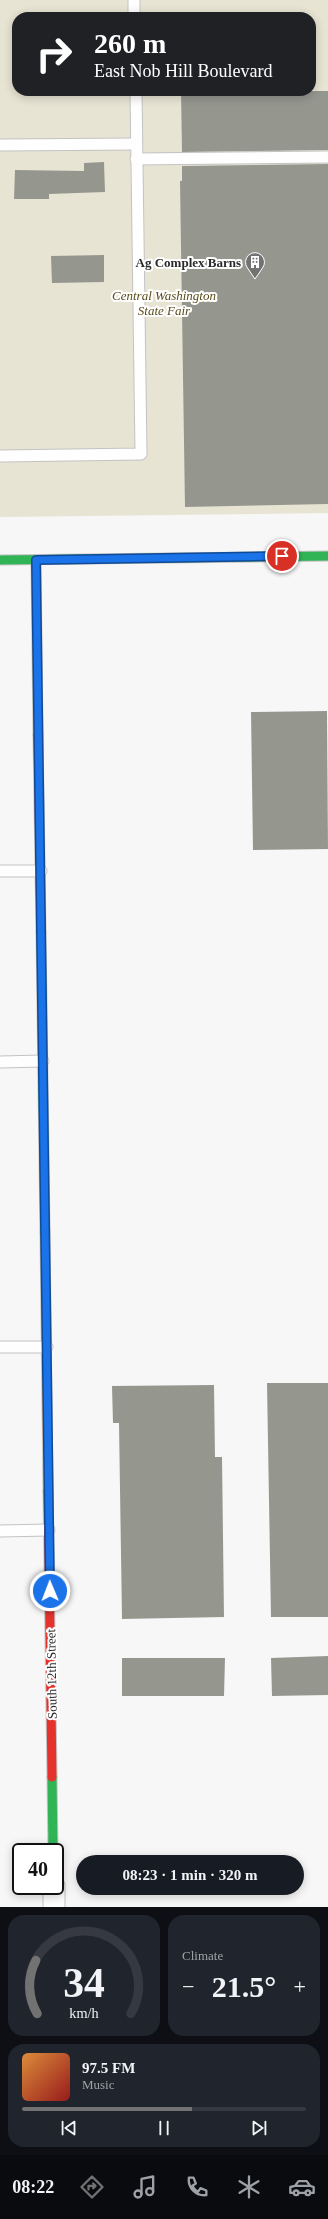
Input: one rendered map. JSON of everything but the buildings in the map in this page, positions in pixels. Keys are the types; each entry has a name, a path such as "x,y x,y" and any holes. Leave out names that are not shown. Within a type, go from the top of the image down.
{"street":[{"path":"0,560 328,556"},
{"name":"South 12th Street","path":"36,560 53,1843"},
{"path":"54,1895 54,1907"}],"lane":[{"path":"134,0 134,12"},
{"path":"0,456 141,454 136,96"},
{"path":"0,145 136,144"},
{"path":"136,159 328,157"},
{"path":"0,871 40,871"},
{"path":"0,1062 43,1061"},
{"path":"0,1347 47,1347"},
{"path":"0,1531 49,1530"}],"green space":[{"name":"Central Washington State Fair","path":"0,0 328,0 328,513 0,517"}],"traffic: fast":[{"path":"0,560 328,556"},
{"path":"41,932 45,1232"},
{"path":"52,1777 53,1843"}],"traffic: slow":[{"path":"36,560 38,735"},
{"path":"45,1232 48,1491"}],"traffic: jam":[{"path":"38,735 41,932"},
{"path":"48,1491 52,1777"}],"place":[{"name":"Ag Complex Barns","path":"255,279"}],"route":[{"path":"50,1591 36,560 282,556"}]}
